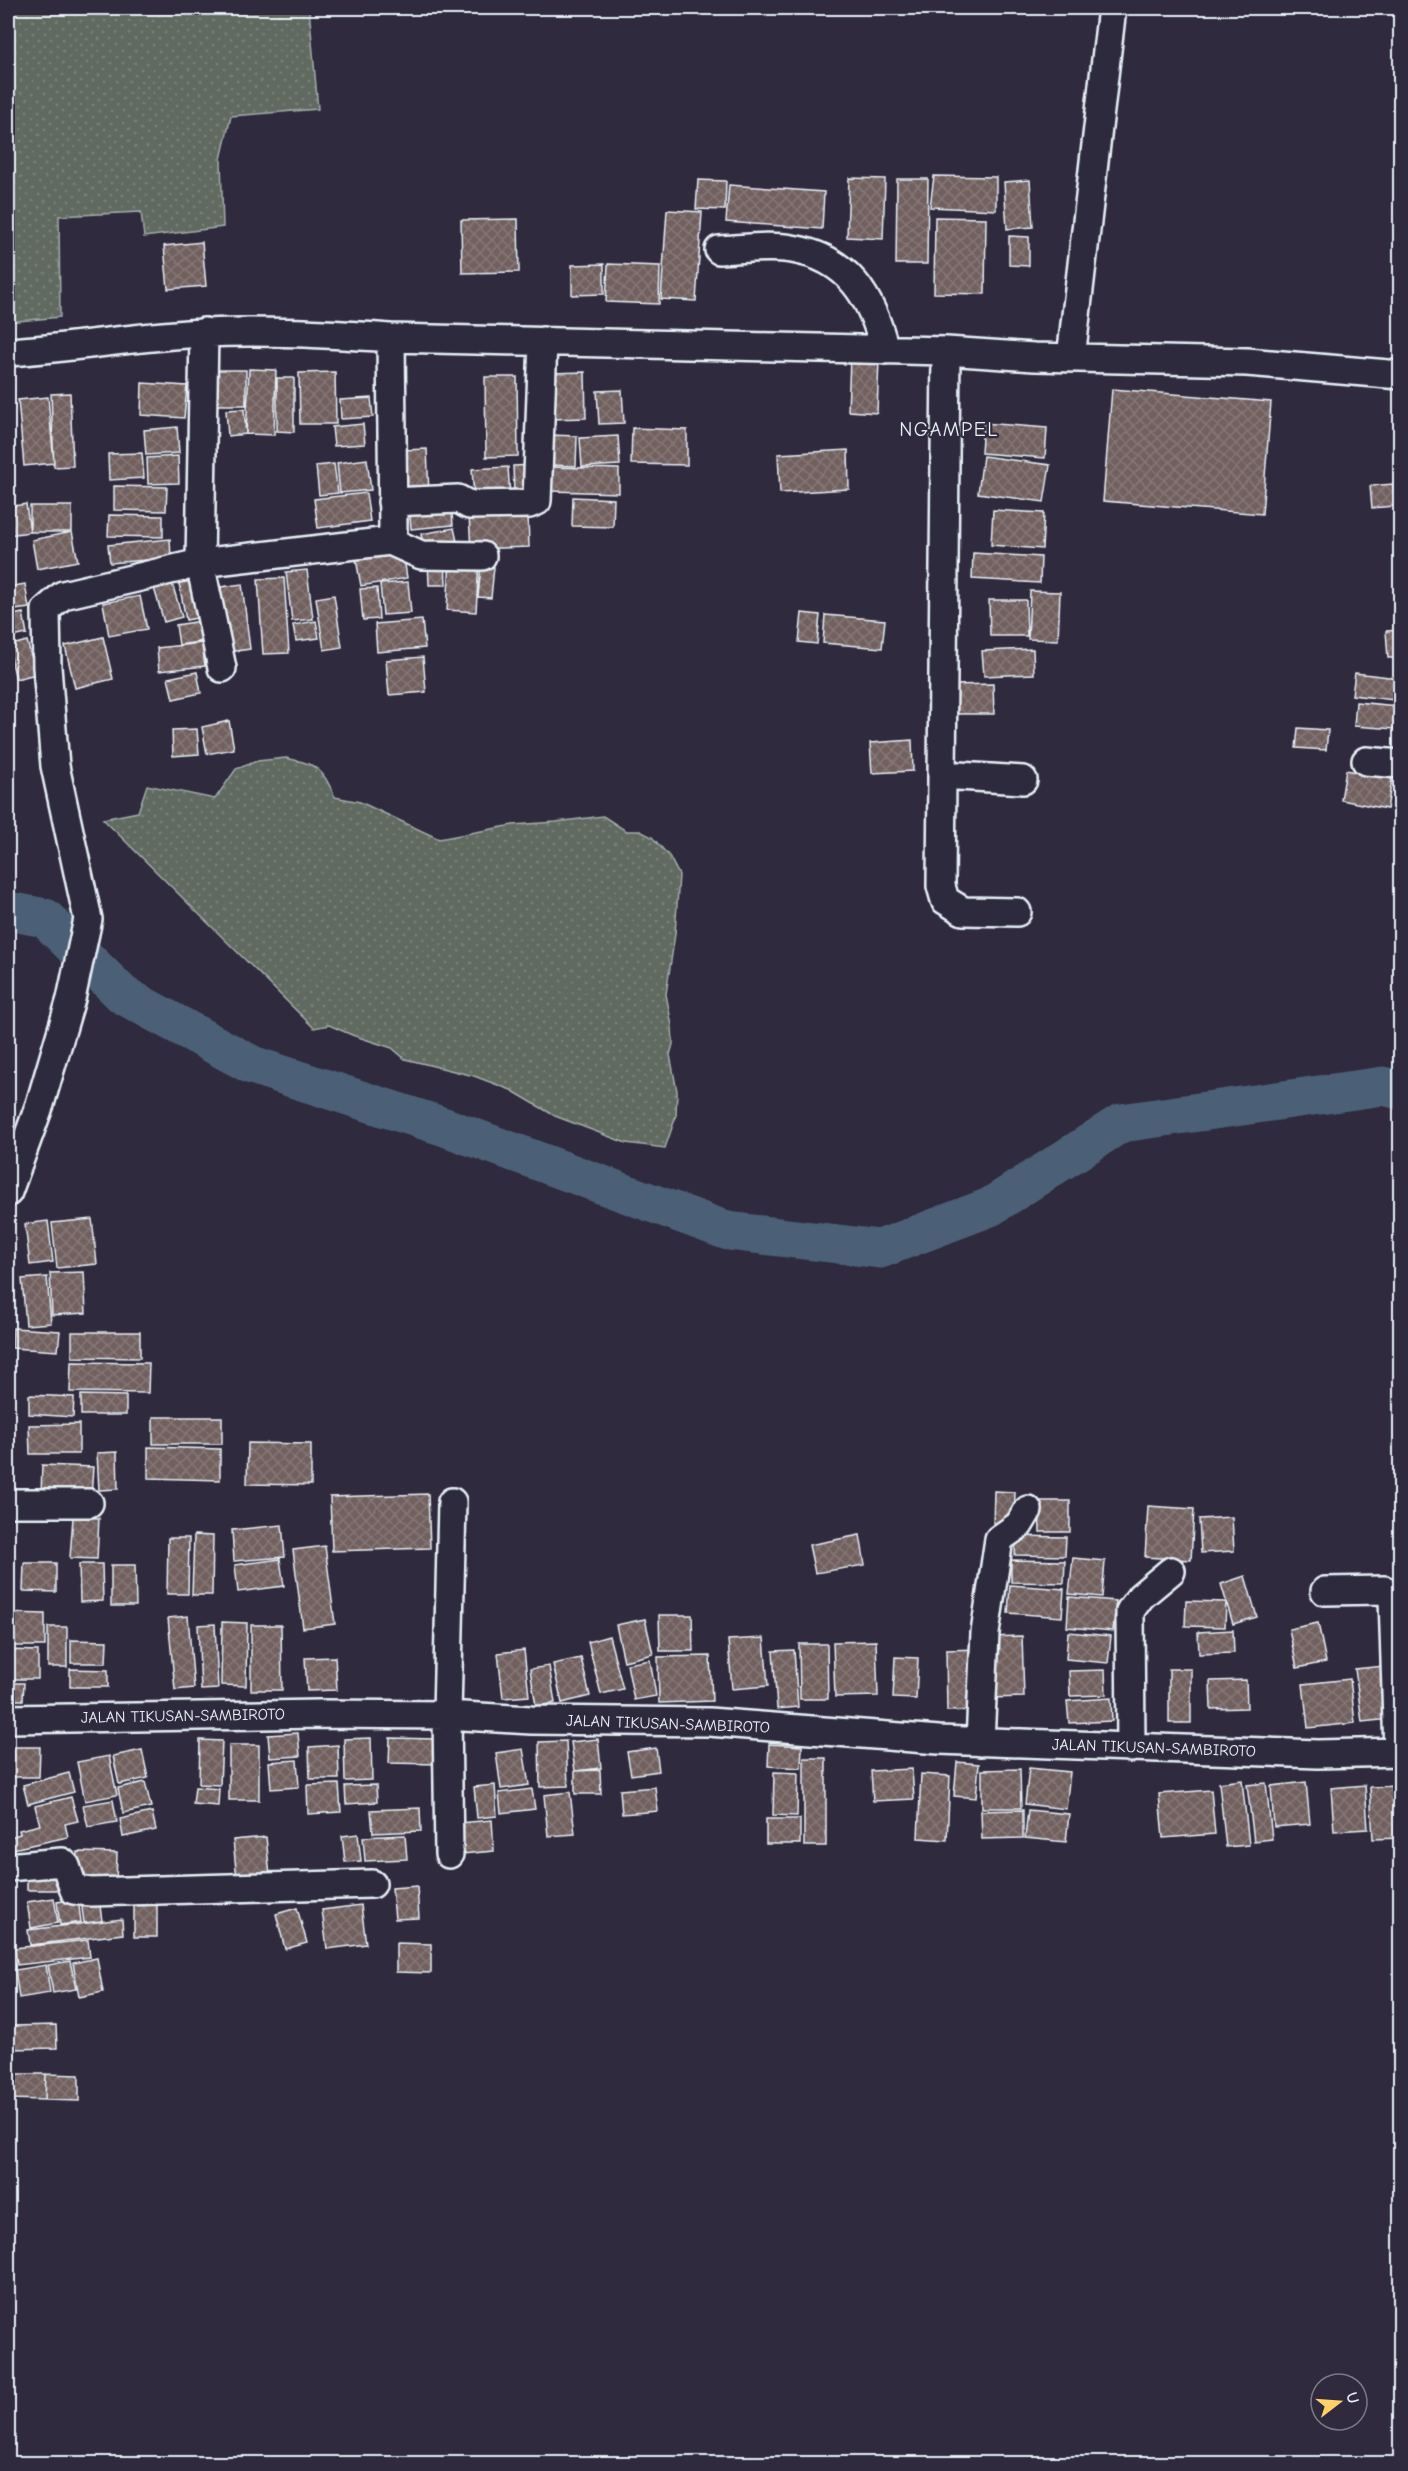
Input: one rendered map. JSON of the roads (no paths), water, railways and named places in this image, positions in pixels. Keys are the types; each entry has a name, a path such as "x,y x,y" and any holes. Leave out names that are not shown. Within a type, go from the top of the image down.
{"street":[{"path":"1071,358 1112,8"},
{"path":"719,250 790,248 832,263 855,282 872,306 885,350"},
{"path":"8,352 68,348 138,337 204,333 301,332 391,338 946,351 1071,358 1247,362 1401,375"},
{"path":"204,333 200,563 222,668"},
{"path":"390,541 393,529 391,338"},
{"path":"392,502 458,499 469,505 530,504 537,501 543,341"},
{"path":"946,351 941,886 945,900 963,911 1017,912"},
{"path":"8,1192 40,1104 71,999 88,919 55,766 47,667 46,610 63,595 200,563 390,541 421,555 482,556"},
{"path":"1366,761 1401,764"},
{"path":"942,775 1023,780"},
{"path":"449,1854 447,1715 452,1502"},
{"path":"8,1503 89,1503"},
{"path":"980,1742 985,1633 999,1539 1020,1525 1028,1510"},
{"path":"1131,1748 1130,1611 1141,1596 1171,1572"},
{"path":"1325,1591 1384,1590 1393,1598 1399,1752"},
{"name":"JALAN TIKUSAN-SAMBIROTO","path":"8,1719 320,1714 447,1715 531,1720 709,1722 939,1740 1131,1748 1318,1754 1399,1752"},
{"path":"8,1867 62,1862 66,1866 74,1890 91,1892 372,1884"}],"waterway":[{"path":"8,911 45,918 123,995 252,1065 445,1127 728,1231 880,1249 990,1207 1121,1123 1383,1086 1400,1090"}],"district":[{"name":"NGAMPEL","path":"949,429"}]}
